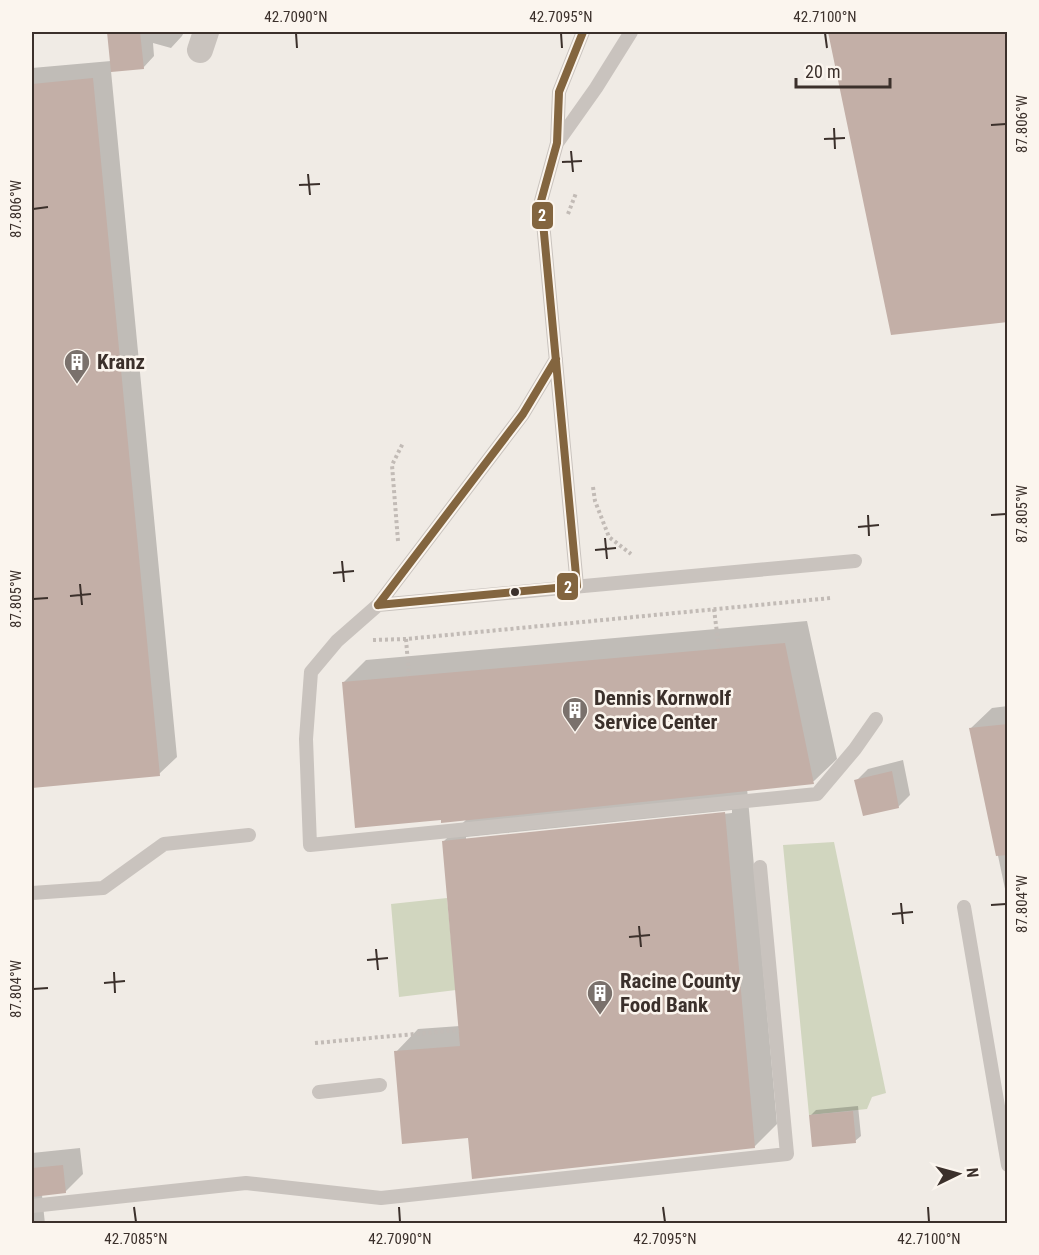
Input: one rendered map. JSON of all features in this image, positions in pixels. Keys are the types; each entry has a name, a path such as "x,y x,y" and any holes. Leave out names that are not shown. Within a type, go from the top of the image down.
{"lane":[{"path":"577,586 541,201 557,143 559,92 583,32"},
{"path":"557,143 596,88 631,32"},
{"path":"556,359 523,414 378,605 337,641 311,672 306,739 310,845 817,794 855,749 876,719"},
{"path":"378,605 855,561"},
{"path":"32,893 103,888 164,844 249,834"},
{"path":"32,1206 246,1183 381,1198 787,1154 760,867"},
{"path":"964,907 1008,1165"},
{"path":"319,1092 380,1085"}],"path":[{"path":"568,222 567,211 576,193"},
{"path":"398,544 392,465 403,442"},
{"path":"593,481 595,501 609,537 631,554"},
{"path":"363,641 406,639 831,598"},
{"path":"714,609 719,649"},
{"path":"406,639 409,676"},
{"path":"315,1043 459,1030"}],"green space":[{"path":"834,842 886,1093 872,1097 867,1109 809,1115 783,845"},
{"path":"447,898 456,990 399,997 391,904"}],"building":[{"path":"107,32 140,32 144,69 111,72"},
{"path":"828,32 1008,32 1008,322 891,335"},
{"name":"Kranz","path":"93,78 160,776 32,788 32,84"},
{"name":"Dennis Kornwolf Service Center","path":"785,643 814,784 441,823 441,820 355,828 342,682"},
{"path":"1008,724 1008,855 996,856 969,728"},
{"path":"892,771 899,808 863,816 854,780"},
{"name":"Racine County Food Bank","path":"725,812 755,1148 472,1179 468,1138 402,1144 394,1051 460,1046 442,841"},
{"path":"853,1111 856,1143 812,1147 809,1115"},
{"path":"63,1165 66,1193 32,1197 32,1168"}],"transit line":[{"name":"2","path":"378,605 577,586 541,201 557,143 559,92 583,32"},
{"name":"2","path":"378,605 523,414 556,359"}],"place":[{"name":"Kranz","path":"77,385"},
{"name":"Dennis Kornwolf Service Center","path":"575,733"},
{"name":"Racine County Food Bank","path":"600,1016"}]}
